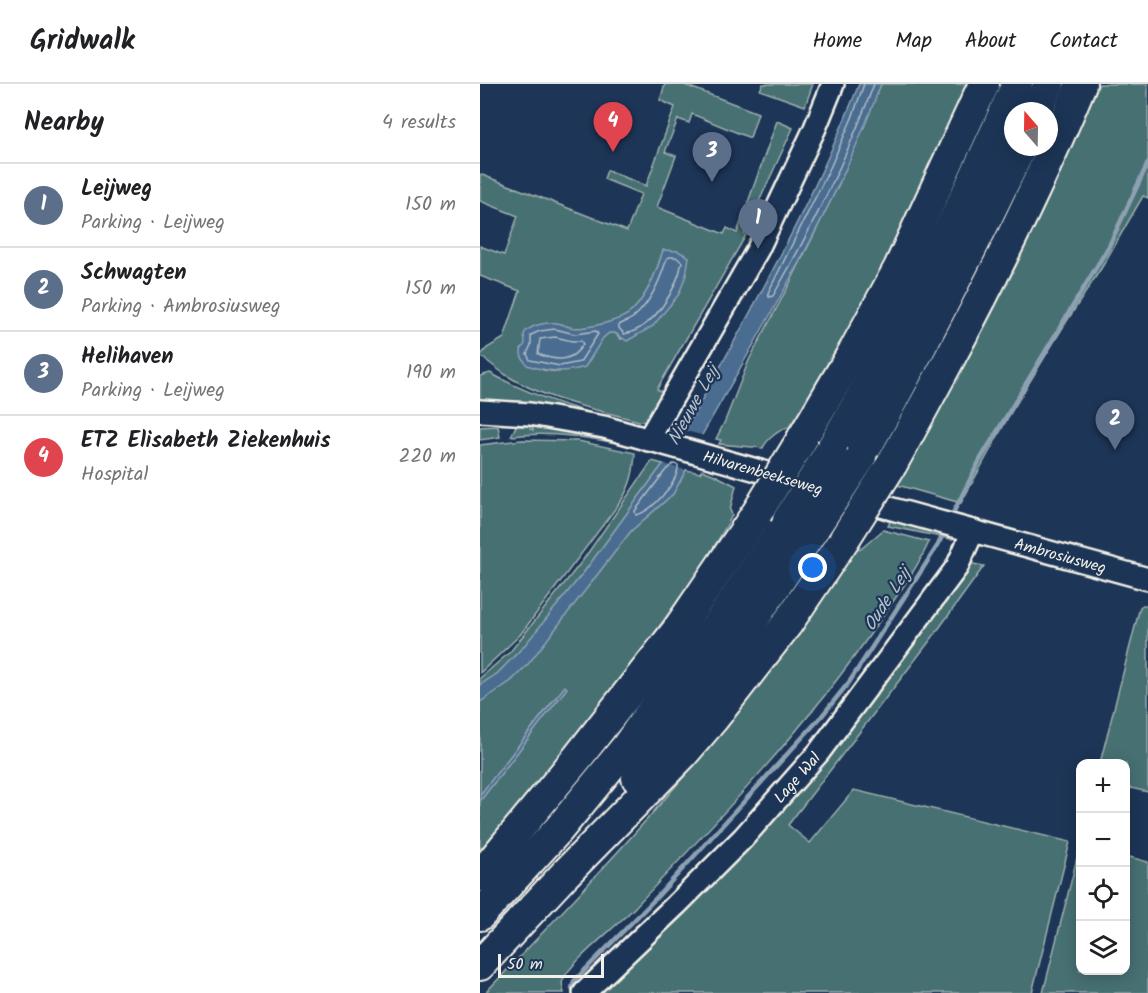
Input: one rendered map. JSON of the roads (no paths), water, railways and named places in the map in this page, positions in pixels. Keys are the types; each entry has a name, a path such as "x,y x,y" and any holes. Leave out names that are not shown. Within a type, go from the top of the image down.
{"highway":[{"path":"480,876 578,757 676,632 757,513 855,349 899,268 984,84"},
{"path":"565,874 729,656 802,524 832,448 880,367 934,264 1017,84"},
{"path":"1042,102 1049,84"},
{"path":"480,965 565,874 683,754 787,624 892,464 987,290 1053,153 1081,84"},
{"path":"480,915 559,829 627,746 717,626 861,457 949,295 1018,156"}],"street":[{"path":"654,442 758,249 815,128 833,84"},
{"name":"Hilvarenbeekseweg","path":"480,411 541,415 604,428 895,511 956,526"},
{"name":"Ambrosiusweg","path":"956,526 1148,579"},
{"name":"Lage Wal","path":"586,991 743,838 819,752 957,567 956,526"}],"water":[{"path":"859,84 881,84 839,184 790,280 683,469 686,470 673,494 631,531 529,663 511,681 480,702 480,685 498,673 524,646 584,572 663,464 666,464 793,230 817,182"},
{"path":"663,250 678,251 689,257 686,275 679,294 653,326 627,341 615,333 609,333 603,338 585,367 556,371 527,365 521,352 525,344 526,331 539,325 553,323 573,328 588,327 627,315 651,283"},
{"path":"565,686 567,688 480,801 480,795"}],"waterway":[{"name":"Oude Leij","path":"950,519 980,460 1109,246 1148,163"},
{"name":"Oude Leij","path":"576,993 572,988 574,981 656,898 821,717 850,681 938,545 945,530"}],"place":[{"name":"ETZ Elisabeth Ziekenhuis","path":"613,152"},
{"name":"Helihaven","path":"712,182"},
{"name":"Leijweg","path":"758,249"},
{"name":"Schwagten","path":"1115,450"}],"water label":[{"name":"Nieuwe Leij","path":"693,405"}]}
